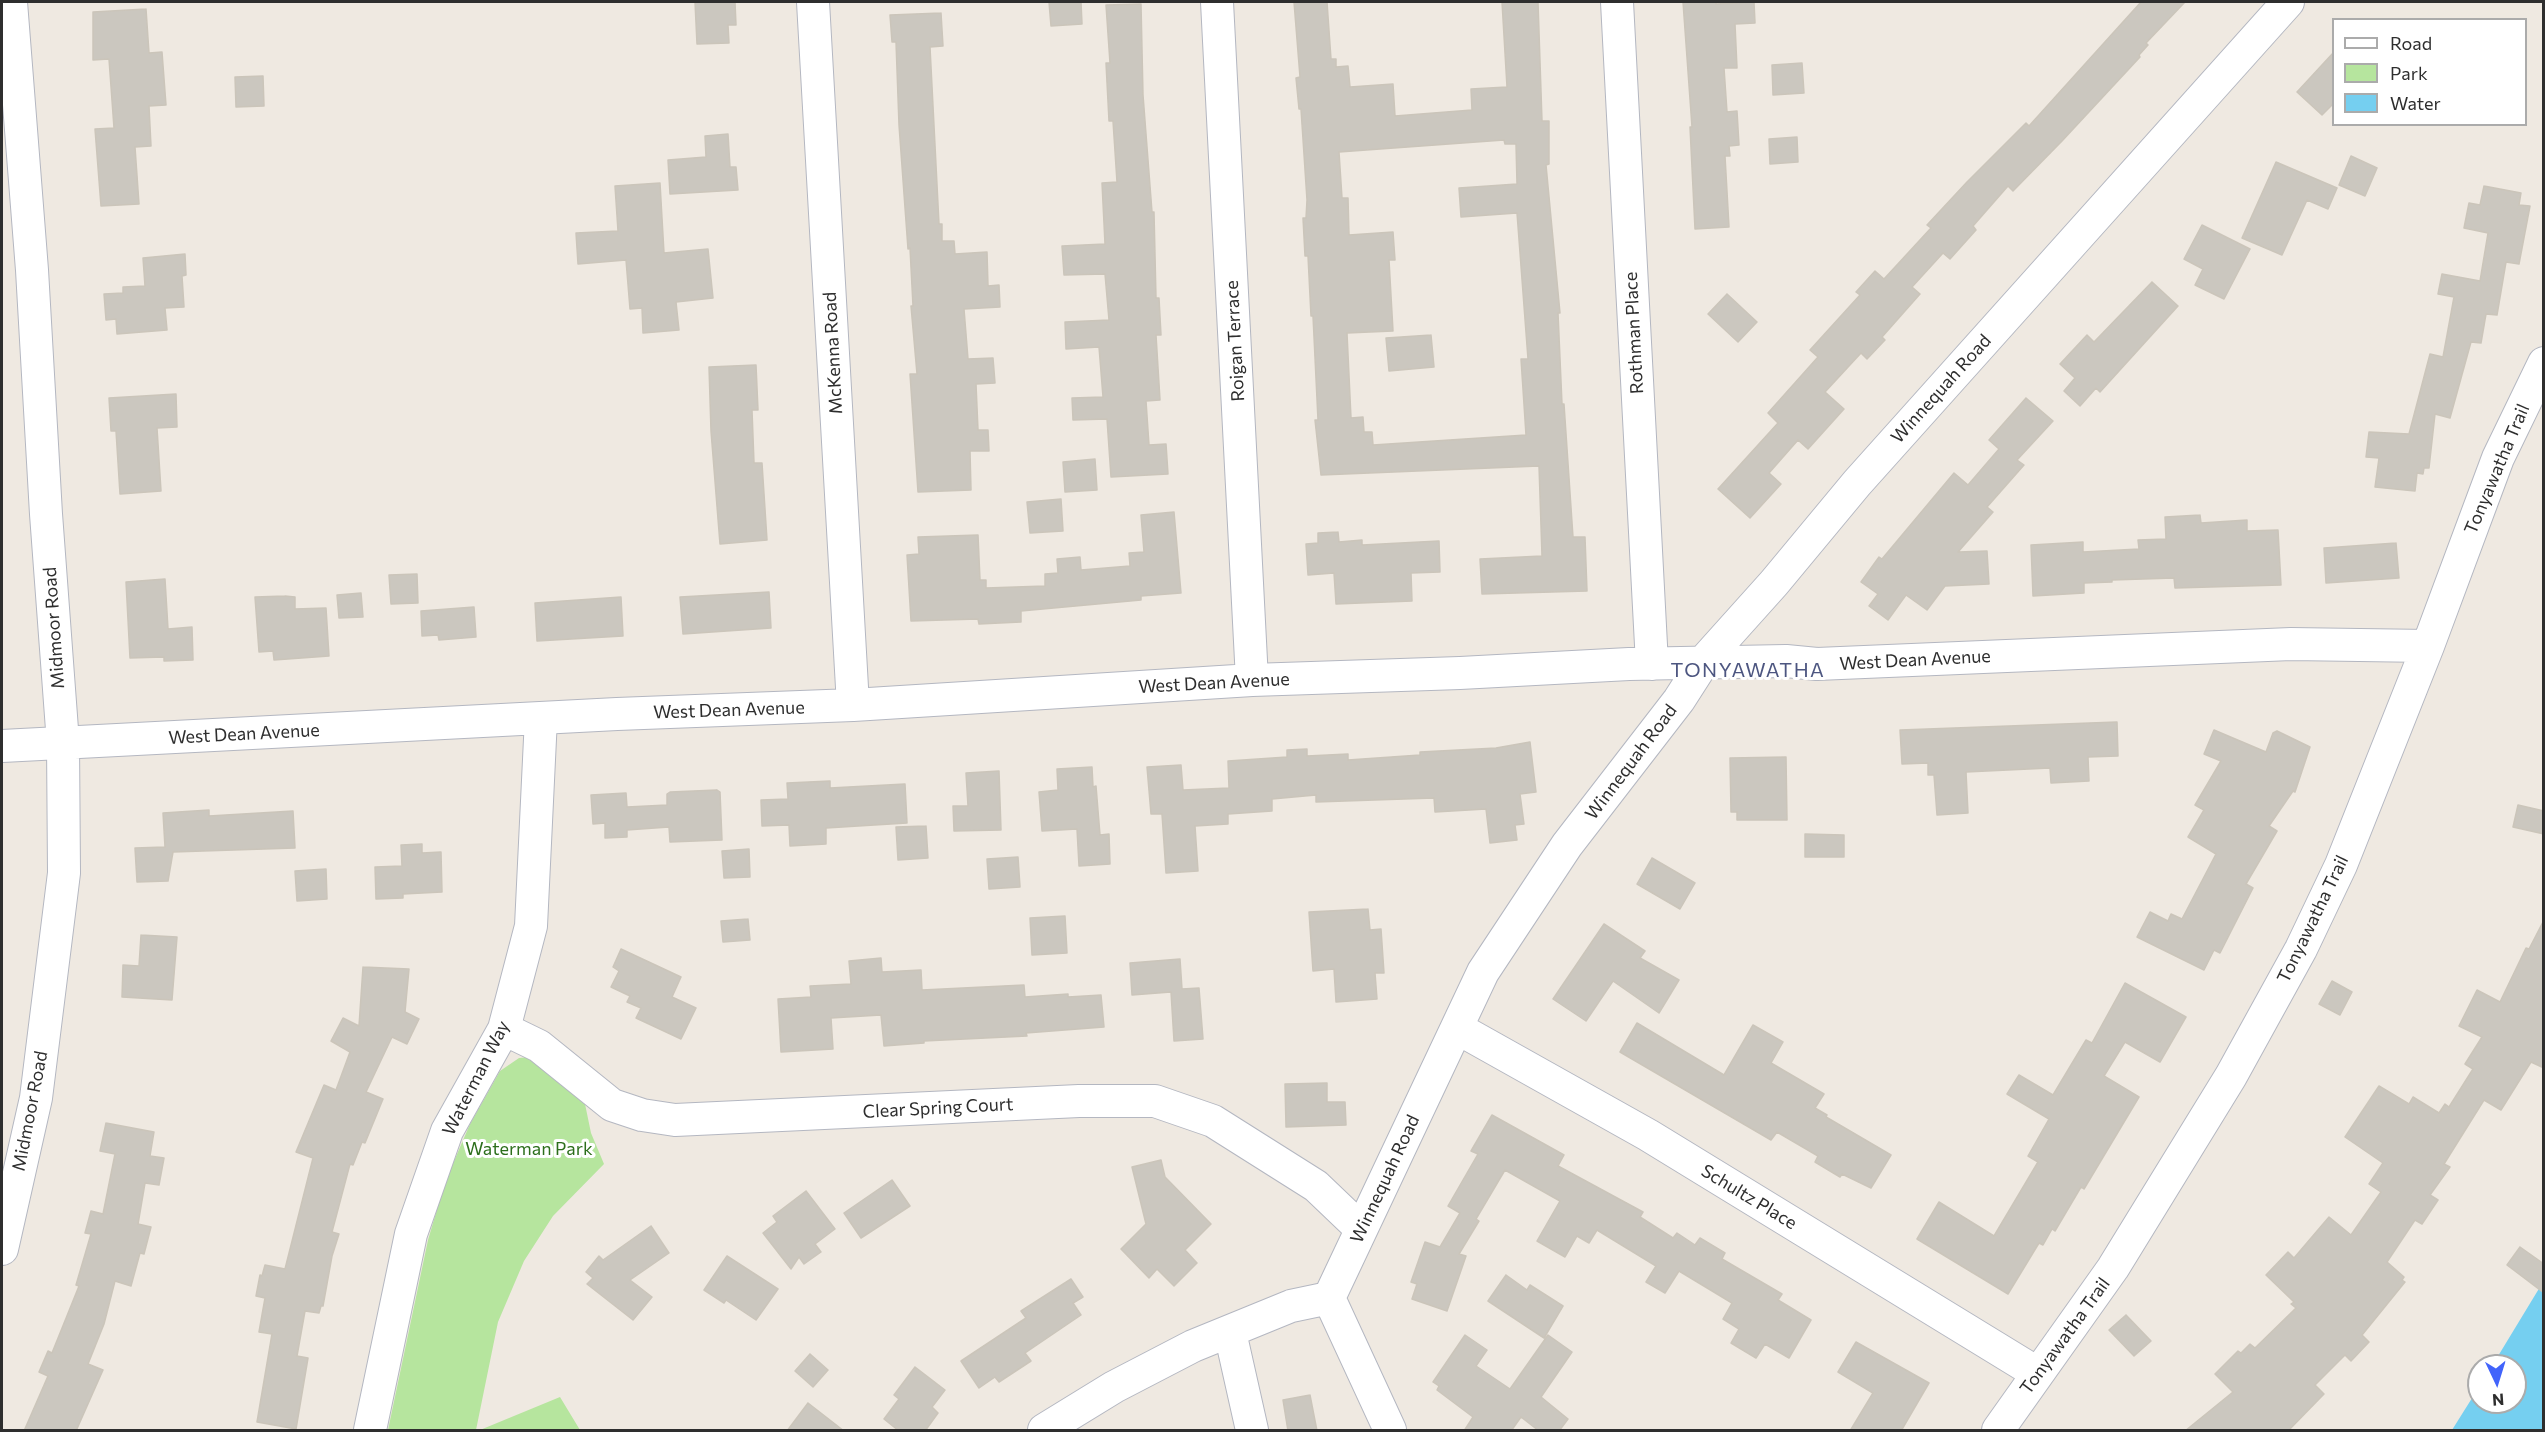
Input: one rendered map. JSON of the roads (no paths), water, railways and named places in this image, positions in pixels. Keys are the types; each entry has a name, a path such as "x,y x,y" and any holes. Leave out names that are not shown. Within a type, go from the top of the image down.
{"street":[{"name":"Midmoor Road","path":"2,1249 36,1098 63,885 63,743 46,525 32,270 11,2"},
{"name":"McKenna Road","path":"813,2 853,705"},
{"name":"Roigan Terrace","path":"1218,2 1252,680"},
{"name":"Rothman Place","path":"1617,2 1652,663"},
{"name":"Winnequah Road","path":"1329,1298 1483,972 1568,845 1679,700 1704,661 1774,583 1857,483 2288,2"},
{"name":"Tonyawatha Trail","path":"1998,1431 2037,1373 2114,1268 2231,1076 2296,958 2341,865 2428,646 2498,458 2544,363"},
{"name":"West Dean Avenue","path":"2,746 542,718 853,705 1252,680 1460,674 1652,663 1786,661 1817,664 2291,644 2428,646"},
{"name":"Waterman Way","path":"370,1431 411,1234 447,1131 504,1029 531,926 542,718"},
{"name":"Schultz Place","path":"1457,1028 1648,1135 2037,1373"},
{"name":"Clear Spring Court","path":"504,1029 539,1046 612,1105 642,1115 675,1120 1079,1101 1155,1101 1213,1120 1316,1186 1361,1229"},
{"path":"1044,1431 1114,1387 1193,1346 1291,1306 1329,1298 1390,1431"},
{"path":"1230,1332 1252,1431"}],"water":[{"path":"2543,1282 2543,1430 2452,1430 2467,1406 2467,1414 2527,1414 2527,1354 2499,1354"}],"district":[{"name":"TONYAWATHA","path":"1748,670"}],"park label":[{"name":"Waterman Park","path":"529,1149"}]}
